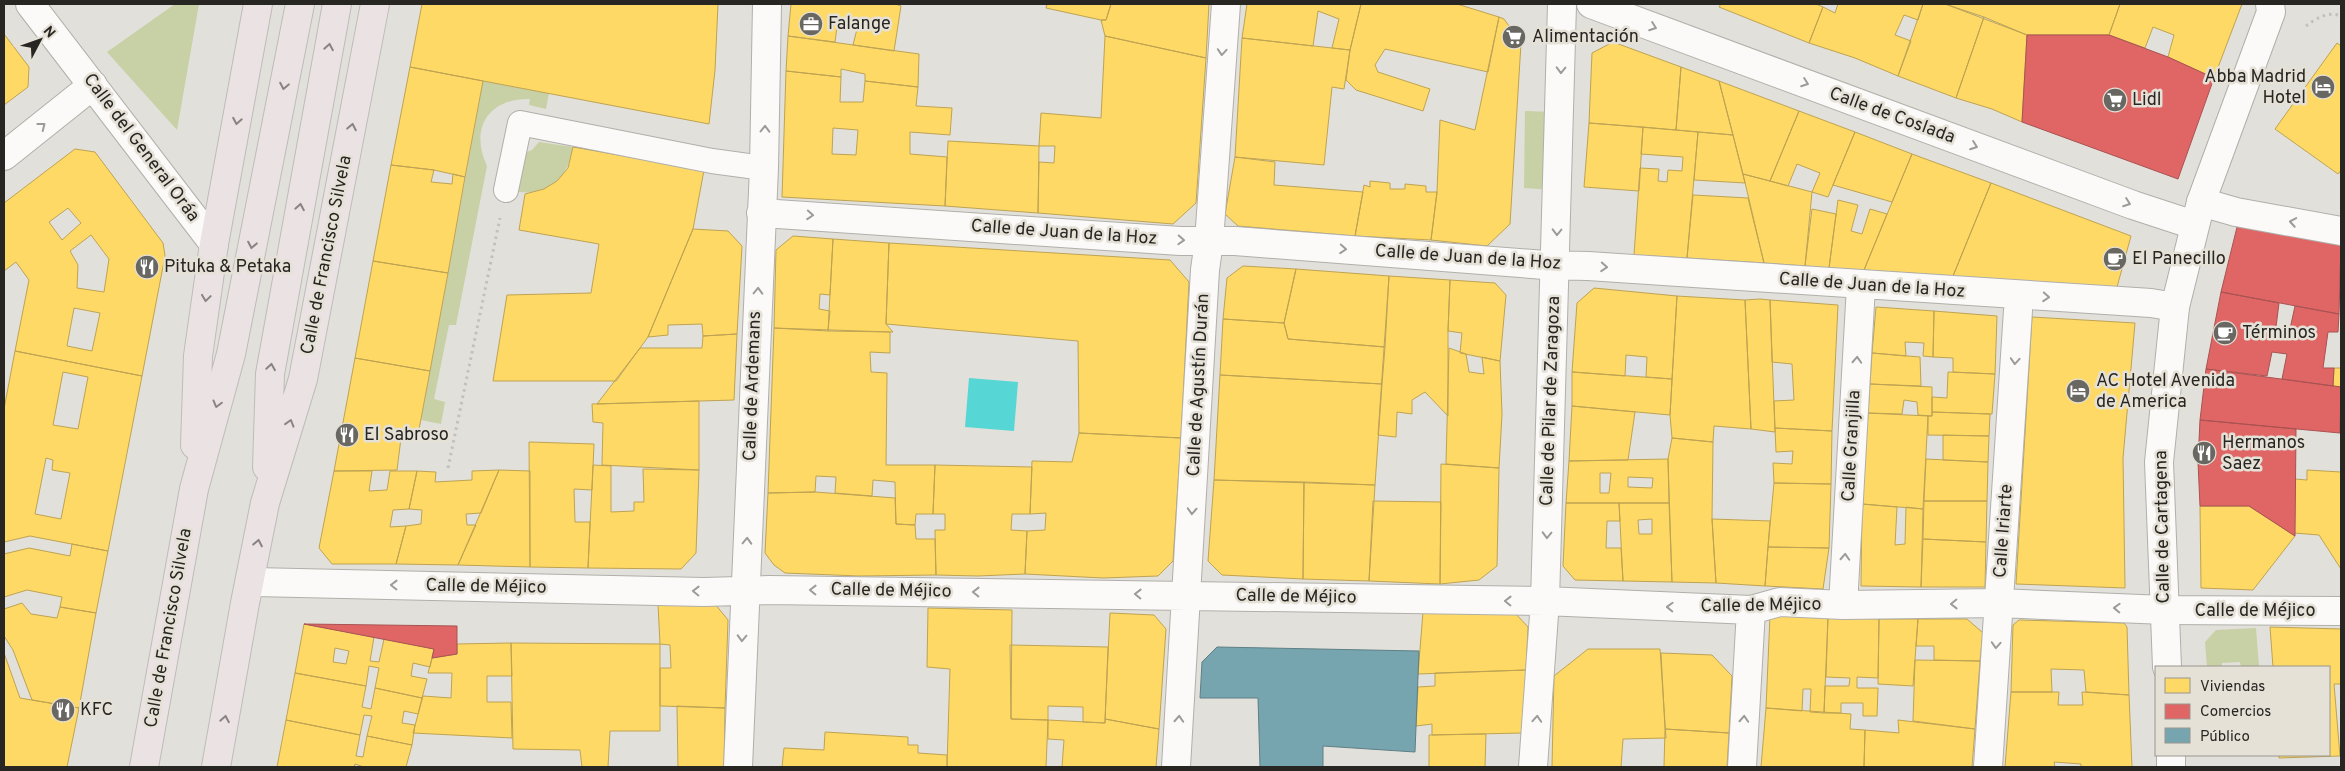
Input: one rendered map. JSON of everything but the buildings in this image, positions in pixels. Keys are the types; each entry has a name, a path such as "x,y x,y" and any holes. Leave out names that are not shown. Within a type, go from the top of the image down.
{"main road":[{"name":"Calle de Francisco Silvela","path":"194,489 198,356 214,244 258,4"},
{"name":"Calle de Francisco Silvela","path":"144,767 194,489 231,354 300,4"},
{"name":"Calle de Francisco Silvela","path":"265,503 270,374 337,4"},
{"name":"Calle de Francisco Silvela","path":"216,767 265,503 303,379 375,4"}],"street":[{"name":"Calle del General Oráa","path":"30,4 214,244"},
{"name":"Calle de Ardemans","path":"738,767 764,168 767,4"},
{"name":"Calle de Agustín Durán","path":"1176,767 1205,270 1209,242 1226,4"},
{"name":"Calle de Pilar de Zaragoza","path":"1533,767 1545,601 1562,4"},
{"name":"Calle de Coslada","path":"1591,4 2124,202 2197,213 2236,212 2341,231"},
{"name":"Calle de Cartagena","path":"2168,666 2159,462 2175,307 2197,213 2277,7"},
{"path":"4,156 93,85"},
{"path":"506,190 520,123 712,161 764,168"},
{"name":"Calle de Juan de la Hoz","path":"761,213 1209,242 1235,241 2175,307"},
{"name":"Calle Granjilla","path":"1843,606 1861,286"},
{"name":"Calle Iriarte","path":"1988,767 2019,295"},
{"name":"Calle de Méjico","path":"250,582 694,592 745,590 1545,601 1750,610 1780,602 1843,606 1999,603 2165,610 2341,611"},
{"path":"1742,767 1750,610"}],"path":[{"path":"2306,26 2317,17 2336,14 2341,16"},
{"path":"448,468 506,190"}],"green space":[{"path":"175,4 199,4 177,130 107,52"},
{"path":"483,81 549,93 546,109 529,105 530,99 516,100 503,104 494,110 486,118 482,128 480,139 487,166 456,325 449,325 434,399 445,402 441,424 421,420"},
{"path":"1525,111 1555,112 1552,190 1524,188"},
{"path":"539,142 573,147 566,168 561,177 546,189 536,192 513,191 521,154 532,150"},
{"path":"2256,628 2259,666 2241,666 2240,662 2222,663 2222,666 2207,666 2205,642 2216,630"}],"water":[{"path":"969,378 1018,382 1014,431 965,427"}],"place":[{"name":"Falange","path":"811,24"},
{"name":"Alimentación","path":"1514,37"},
{"name":"Abba Madrid Hotel","path":"2323,87"},
{"name":"Lidl","path":"2115,100"},
{"name":"El Panecillo","path":"2115,259"},
{"name":"Pituka & Petaka","path":"147,267"},
{"name":"Términos","path":"2225,333"},
{"name":"AC Hotel Avenida de America","path":"2078,391"},
{"name":"El Sabroso","path":"347,435"},
{"name":"Hermanos Saez","path":"2204,453"},
{"name":"KFC","path":"63,710"}]}
